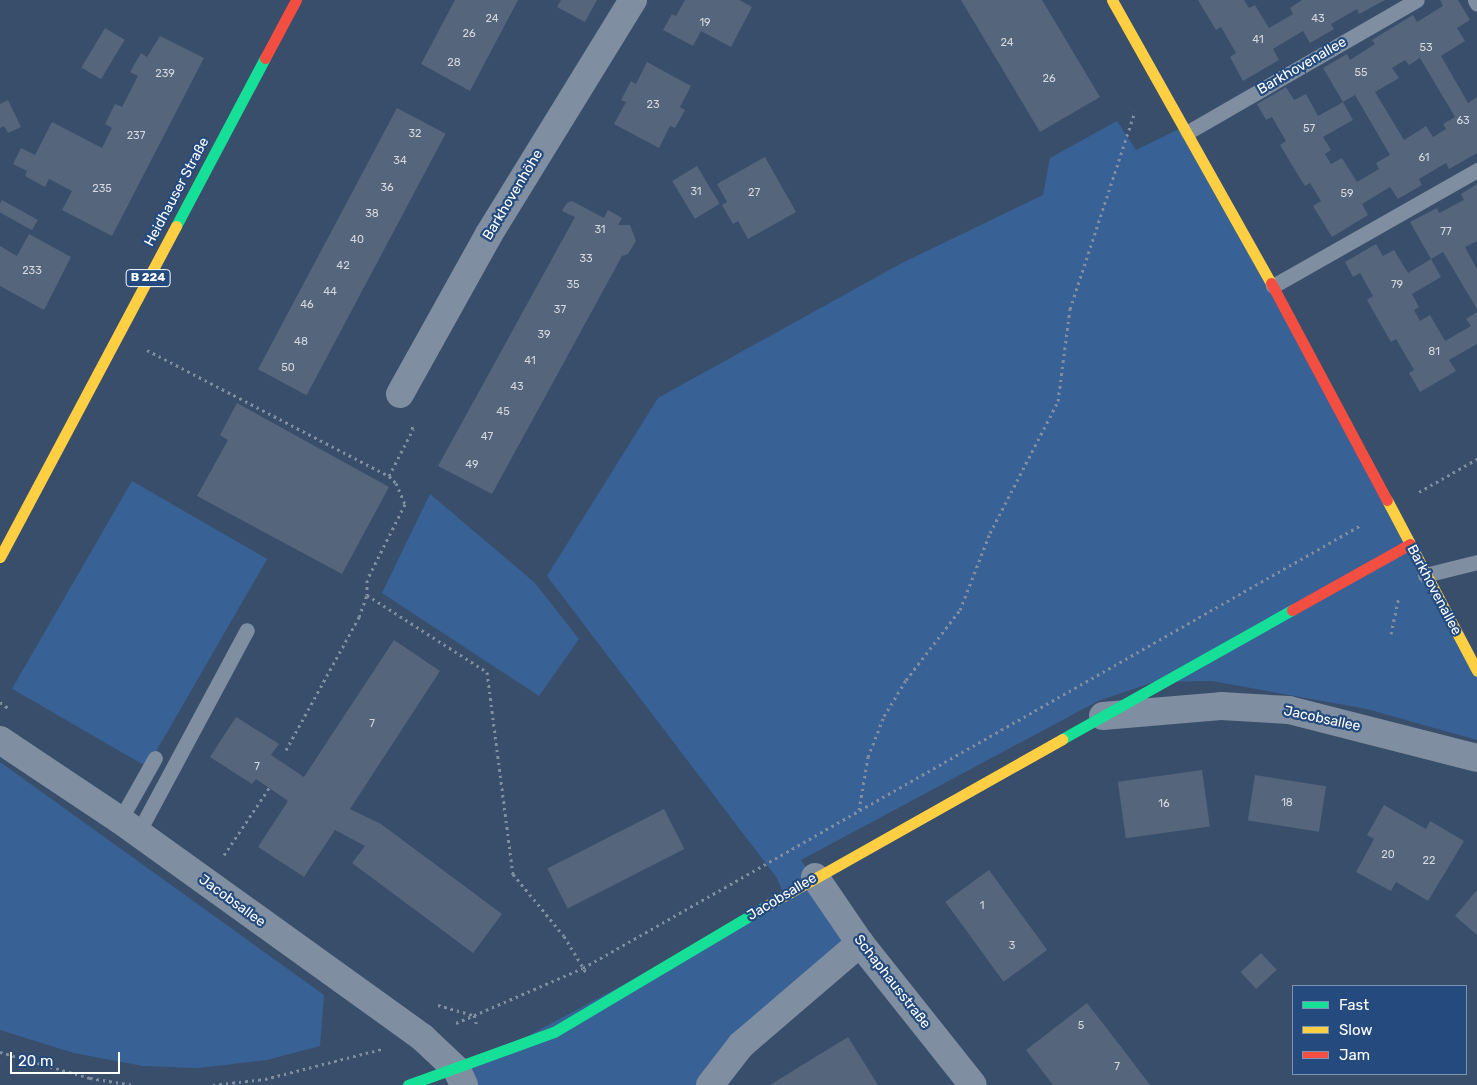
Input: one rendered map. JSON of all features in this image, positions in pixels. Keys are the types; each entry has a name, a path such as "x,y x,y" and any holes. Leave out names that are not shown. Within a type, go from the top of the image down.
{"street":[{"name":"Heidhauser Straße","path":"0,557 296,0"},
{"name":"Barkhovenhöhe","path":"400,394 490,234 633,0"},
{"name":"Barkhovenallee","path":"1112,0 1273,286 1477,671"},
{"name":"Jacobsallee","path":"408,1085 461,1077 554,1032 604,1005 815,877 1410,544"},
{"name":"Jacobsallee","path":"1103,716 1221,706 1289,710 1477,758"},
{"name":"Jacobsallee","path":"0,740 129,827 422,1037 461,1077"},
{"name":"Schaphausstraße","path":"815,877 860,943 973,1085"},
{"path":"710,1085 741,1045 860,943"}],"lane":[{"name":"Barkhovenallee","path":"1188,132 1417,0"},
{"path":"1475,0 1477,4"},
{"path":"1273,286 1477,170"},
{"path":"1426,576 1477,562"},
{"path":"129,827 247,630"},
{"path":"129,827 155,758"}],"path":[{"path":"859,852 859,811 868,757 884,716 906,680 960,610 990,533 1058,401 1070,309 1152,68"},
{"path":"118,335 389,476 405,504 367,580 368,595 359,617 286,750"},
{"path":"389,476 402,451"},
{"path":"213,1085 265,1079 422,1037 583,968 1477,459"},
{"path":"368,595 487,672 513,874 564,936 604,1005"},
{"path":"1391,634 1398,598"},
{"path":"223,858 269,788"},
{"path":"0,1052 90,1078 133,1085"}],"shaded area":[{"path":"1117,121 1136,150 1183,127 1477,674 1477,740 1367,709 1212,681 1154,682 1098,701 801,860 854,941 703,1085 477,1085 470,1067 785,898 777,878 547,576 658,398 900,264 1043,195 1050,158"},
{"path":"132,481 267,559 147,767 12,689"},
{"path":"430,494 535,583 579,639 539,696 382,593"},
{"path":"0,762 324,995 320,1046 267,1060 198,1068 143,1066 74,1053 0,1030"}],"building":[{"path":"455,0 518,0 470,91 421,64"},
{"path":"561,0 597,0 585,22 557,7"},
{"path":"685,0 739,0 752,7 731,47 701,31 693,46 663,30 672,14 676,16"},
{"path":"961,0 1042,0 1100,97 1040,132"},
{"path":"1198,0 1244,0 1249,8 1255,5 1269,28 1293,14 1290,8 1302,0 1385,0 1359,14 1357,9 1331,24 1334,29 1310,43 1303,31 1273,49 1279,60 1243,81 1230,57 1236,53 1221,27 1216,30"},
{"path":"1440,0 1458,0 1470,20 1457,28 1465,41 1441,56 1468,103 1477,97 1477,153 1449,169 1446,163 1419,179 1422,185 1398,199 1390,187 1362,204 1368,215 1332,237 1313,206 1321,201 1310,183 1305,186 1280,145 1286,141 1272,117 1266,120 1257,104 1286,87 1294,100 1306,94 1318,116 1343,102 1323,68 1347,54 1350,60 1375,44 1372,40 1413,15 1417,22 1443,6","holes":["1420,58 1455,117 1443,124 1446,129 1433,137 1426,126 1404,140 1375,92 1399,78 1392,68 1405,60 1409,65","1355,95 1390,155 1376,163 1379,169 1357,182 1342,158 1331,164 1325,154 1331,150 1323,137 1353,120 1343,102"]},
{"path":"105,28 125,40 101,79 81,67"},
{"path":"160,36 204,58 112,236 62,210 72,191 49,179 45,187 25,176 27,171 13,164 21,148 35,155 52,122 102,148 112,128 105,124 115,104 122,107 138,76 130,72 141,53 147,57"},
{"path":"647,62 691,86 680,107 685,110 675,128 670,126 659,148 614,124 626,102 621,100 631,81 636,84"},
{"path":"8,100 21,127 8,133 4,126 0,128 0,104"},
{"path":"397,108 446,134 307,395 258,369"},
{"path":"765,157 796,212 748,239 738,221 733,224 722,205 727,202 717,184"},
{"path":"697,166 720,204 695,219 672,181"},
{"path":"1477,184 1477,241 1465,247 1477,269 1477,309 1443,252 1431,259 1410,222 1437,208 1439,213 1464,200 1461,194"},
{"path":"2,200 38,220 32,230 0,213"},
{"path":"572,201 604,218 608,210 622,218 618,225 630,225 636,241 628,254 622,256 492,494 438,466 575,217 562,211 567,203"},
{"path":"29,234 71,257 44,310 0,286 0,246 17,256"},
{"path":"1376,244 1383,256 1394,250 1408,273 1431,259 1441,277 1412,294 1419,307 1414,310 1420,321 1430,315 1445,341 1471,326 1466,319 1477,312 1477,344 1449,360 1456,371 1420,392 1409,373 1414,370 1396,339 1391,342 1367,300 1373,296 1360,273 1353,277 1345,262"},
{"path":"237,403 389,487 342,574 197,496 228,440 220,435"},
{"path":"394,640 440,671 350,809 381,824 502,914 473,953 352,863 365,846 335,830 304,877 258,847 288,801 256,779 252,784 210,757 236,717 279,744 271,755 304,777"},
{"path":"1202,770 1210,826 1126,838 1118,782"},
{"path":"1255,775 1326,786 1319,832 1248,820"},
{"path":"1384,805 1426,829 1430,821 1464,841 1428,901 1396,882 1391,891 1356,872 1374,839 1367,835"},
{"path":"664,809 684,849 568,909 547,868"},
{"path":"989,870 1047,950 1004,982 945,902"},
{"path":"1477,890 1477,935 1455,916"},
{"path":"1261,953 1277,970 1256,989 1241,972"},
{"path":"1087,1003 1150,1085 1053,1085 1026,1050"},
{"path":"848,1037 878,1085 770,1085 799,1067"}],"traffic: fast":[{"path":"176,226 265,58"},
{"path":"1062,739 1292,610"},
{"path":"408,1085 554,1032 766,906"}],"traffic: slow":[{"path":"1112,0 1271,283"},
{"path":"0,557 176,226"},
{"path":"1387,500 1477,671"},
{"path":"766,906 1062,739"}],"traffic: jam":[{"path":"265,58 296,0"},
{"path":"1271,283 1387,500"},
{"path":"1292,610 1410,544"}]}
